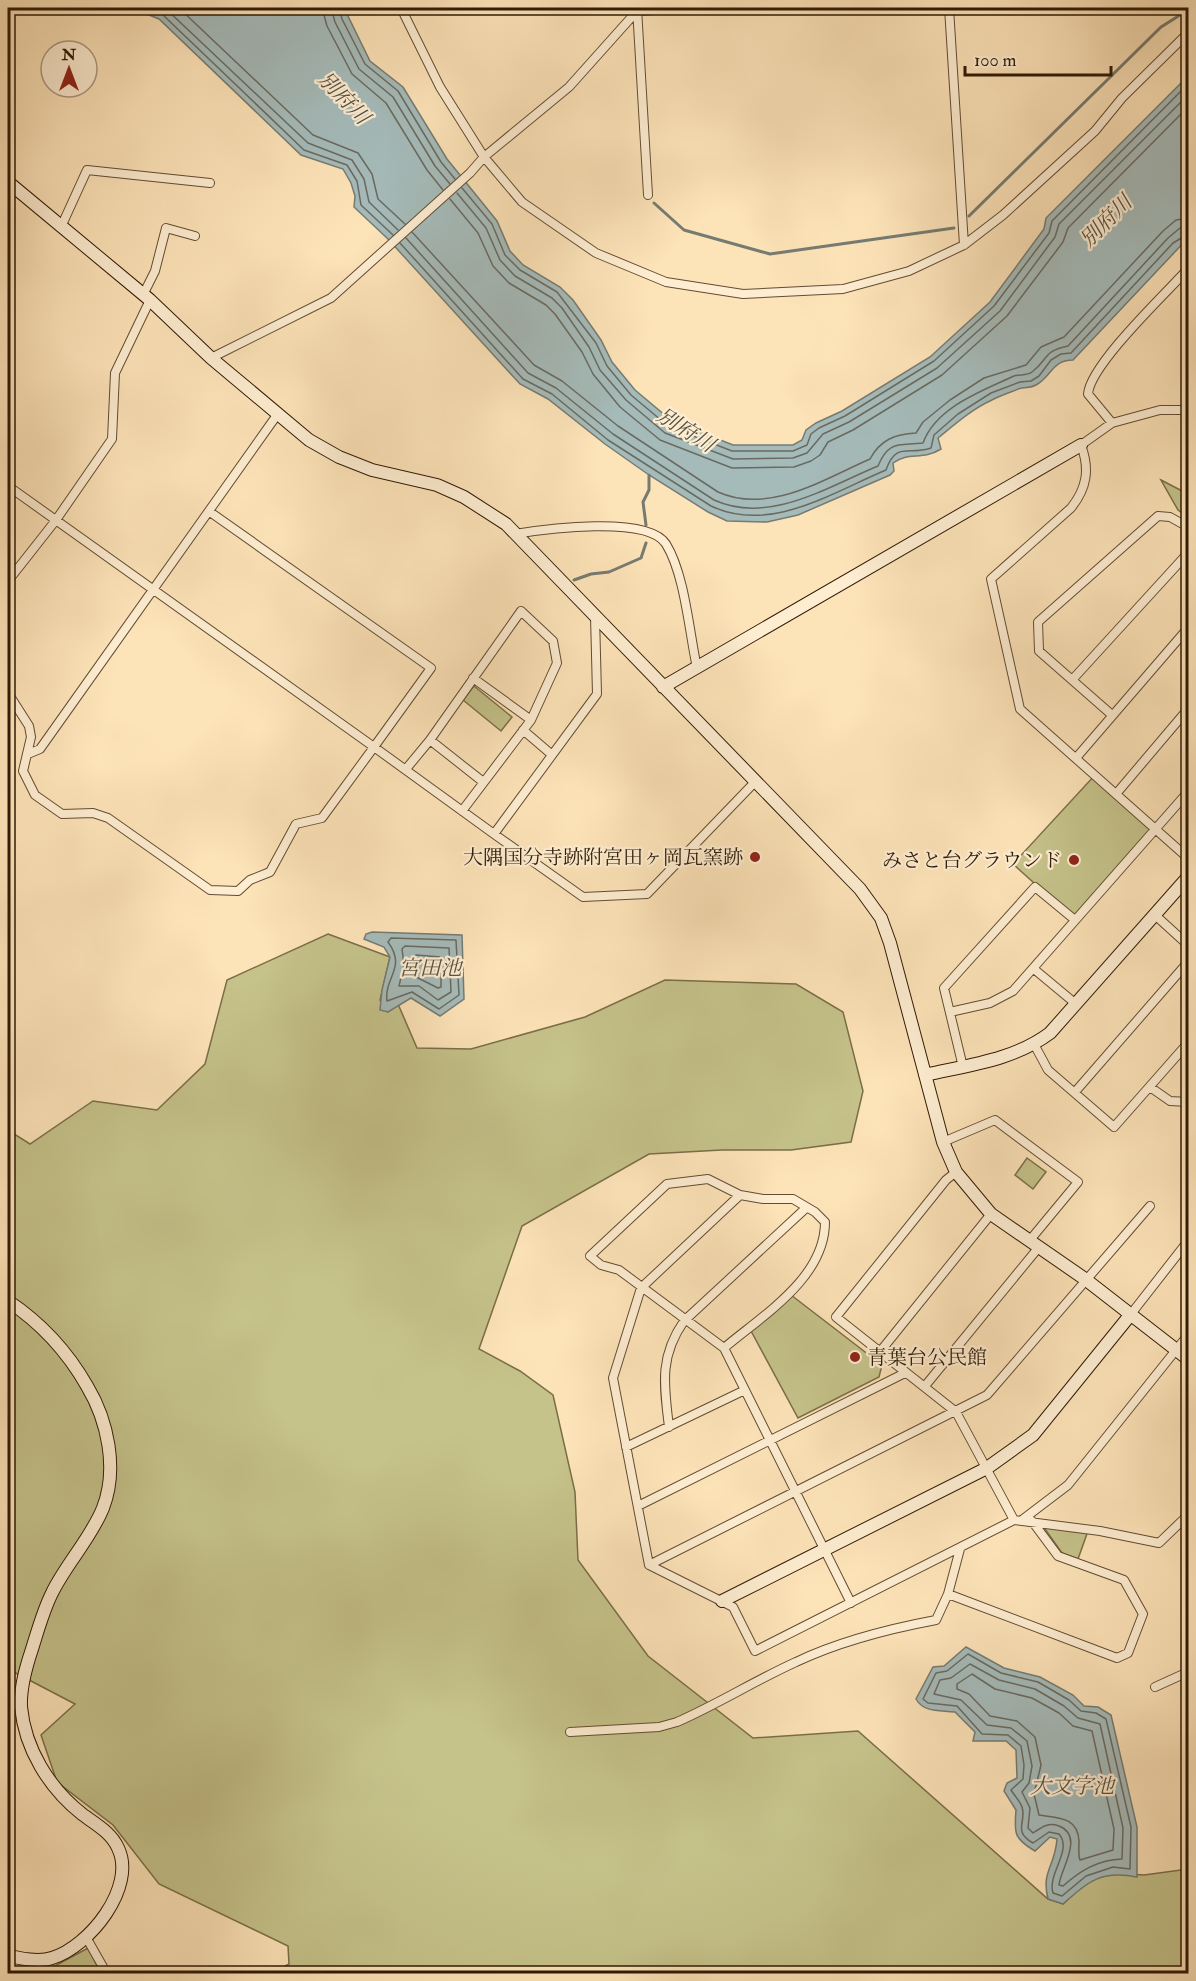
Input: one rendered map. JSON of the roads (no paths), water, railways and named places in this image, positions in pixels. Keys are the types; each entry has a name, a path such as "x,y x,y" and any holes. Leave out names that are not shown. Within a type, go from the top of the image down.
{"street":[{"path":"401,8 440,87 484,157 522,202 596,253 666,282 743,294 843,289 909,271 964,245 1003,215 1095,131 1122,98 1188,33"},
{"path":"211,358 332,298 470,173 484,157 569,87 637,9 688,8"},
{"path":"949,8 964,245"},
{"path":"637,9 648,195"},
{"path":"61,227 87,170 210,183"},
{"path":"8,182 146,297 211,358 309,440 339,457 372,470 437,485 464,497 506,524 754,783 860,889 881,918 943,1142 956,1172 991,1214 1085,1279 1188,1359"},
{"path":"8,581 56,520 112,439 115,373 146,297 166,228 195,236"},
{"path":"1112,423 1088,394 1089,382 1113,350 1188,269"},
{"path":"663,687 1081,445 1112,423 1160,410 1188,410"},
{"path":"28,754 40,749 277,415"},
{"path":"1081,445 1087,461 1086,481 1081,495 1071,508 991,579 1020,709 1188,858"},
{"path":"8,486 583,897 647,894 754,783"},
{"path":"8,693 29,726 28,754 23,771 30,788 51,808 70,815 101,814 210,890 238,891 250,880 270,872 296,824 322,818 431,668 210,512"},
{"path":"1112,715 1039,651 1038,622 1158,516 1170,517 1188,527"},
{"path":"515,534 541,529 622,526 656,534 666,543 676,570 697,668"},
{"path":"1072,680 1188,553"},
{"path":"406,770 430,740 521,611 553,641 557,663 531,720 482,781 462,811"},
{"path":"494,834 597,694 595,616"},
{"path":"1076,758 1188,630"},
{"path":"473,678 531,720"},
{"path":"1116,794 1188,709"},
{"path":"523,730 551,754"},
{"path":"430,740 482,781"},
{"path":"950,1012 990,1003 1013,991 1157,830 1188,792"},
{"path":"925,1074 1011,1055 1050,1033 1188,878"},
{"path":"963,1067 944,988 1035,887 1075,920"},
{"path":"1155,915 1188,945"},
{"path":"1075,1092 1188,962"},
{"path":"1034,969 1076,1004"},
{"path":"1034,1044 1048,1070 1114,1127 1188,1043"},
{"path":"1150,1088 1170,1101 1188,1102"},
{"path":"925,1386 1078,1182 995,1120 943,1142"},
{"path":"956,1172 946,1180 836,1317 956,1412 1018,1521"},
{"path":"724,1348 804,1278 825,1235 825,1222 793,1199 763,1199 740,1195 708,1179 667,1184 590,1256 601,1265 619,1270 684,1321 724,1348 851,1603"},
{"path":"649,1565 613,1378 641,1288 740,1195"},
{"path":"649,1565 987,1395 1150,1206"},
{"path":"669,1427 664,1370 669,1348 684,1321 806,1208"},
{"path":"879,1353 991,1214"},
{"path":"722,1600 987,1468 1033,1436 1188,1241"},
{"path":"8,1301 45,1329 80,1373 103,1419 108,1447 109,1478 102,1509 60,1578 41,1619 23,1681 21,1706 32,1749 46,1776 65,1800 107,1833 119,1849 121,1877 112,1905 86,1937 51,1959 17,1958 8,1955"},
{"path":"649,1565 733,1607 755,1651 1018,1521 1068,1485 1188,1335"},
{"path":"638,1506 905,1373"},
{"path":"626,1447 744,1390"},
{"path":"1018,1521 1032,1521 1159,1543 1188,1515"},
{"path":"948,1594 1117,1658 1128,1653 1143,1614 1124,1580 1058,1556 1032,1521"},
{"path":"570,1732 659,1727 677,1722 797,1661 851,1640 891,1628 936,1620 948,1594 960,1549"},
{"path":"1155,1688 1188,1672"},
{"path":"86,1937 107,1974"}],"water":[{"name":"別府川","path":"132,8 344,8 370,61 403,87 447,159 497,221 510,251 523,265 560,287 573,300 601,340 612,362 635,390 672,421 733,445 793,445 802,440 806,430 816,423 842,411 930,357 990,302 1044,229 1046,218 1188,76 1188,238 1073,360 1056,366 1034,386 1020,388 1002,395 971,412 938,438 941,449 928,455 899,459 893,463 894,471 890,475 798,515 767,522 727,521 708,512 649,475 548,399 520,384 388,239 354,207 355,196 343,169 301,155 159,19"},
{"name":"宮田池","path":"372,932 462,935 464,999 440,1016 411,998 388,1012 380,1010 390,957 384,947 364,939 366,934"},
{"name":"大文字池","path":"966,1647 1004,1668 1040,1677 1073,1695 1084,1706 1098,1707 1111,1715 1137,1827 1137,1877 1105,1876 1080,1889 1063,1904 1048,1899 1047,1875 1057,1839 1050,1837 1035,1851 1023,1843 1017,1835 1016,1810 1004,1791 1007,1783 1017,1778 1016,1750 1006,1741 973,1741 975,1732 955,1712 928,1709 916,1699 933,1667 944,1666"}],"waterway":[{"path":"969,216 1161,27 1188,10"},
{"path":"654,203 684,230 770,254 954,228"},
{"path":"646,525 643,502 649,490 649,475"},
{"path":"574,580 591,574 609,572 641,558 646,543"}],"place":[{"name":"大隅国分寺跡附宮田ヶ岡瓦窯跡","path":"755,857"},
{"name":"みさと台グラウンド","path":"1074,860"},
{"name":"青葉台公民館","path":"855,1357"}]}
